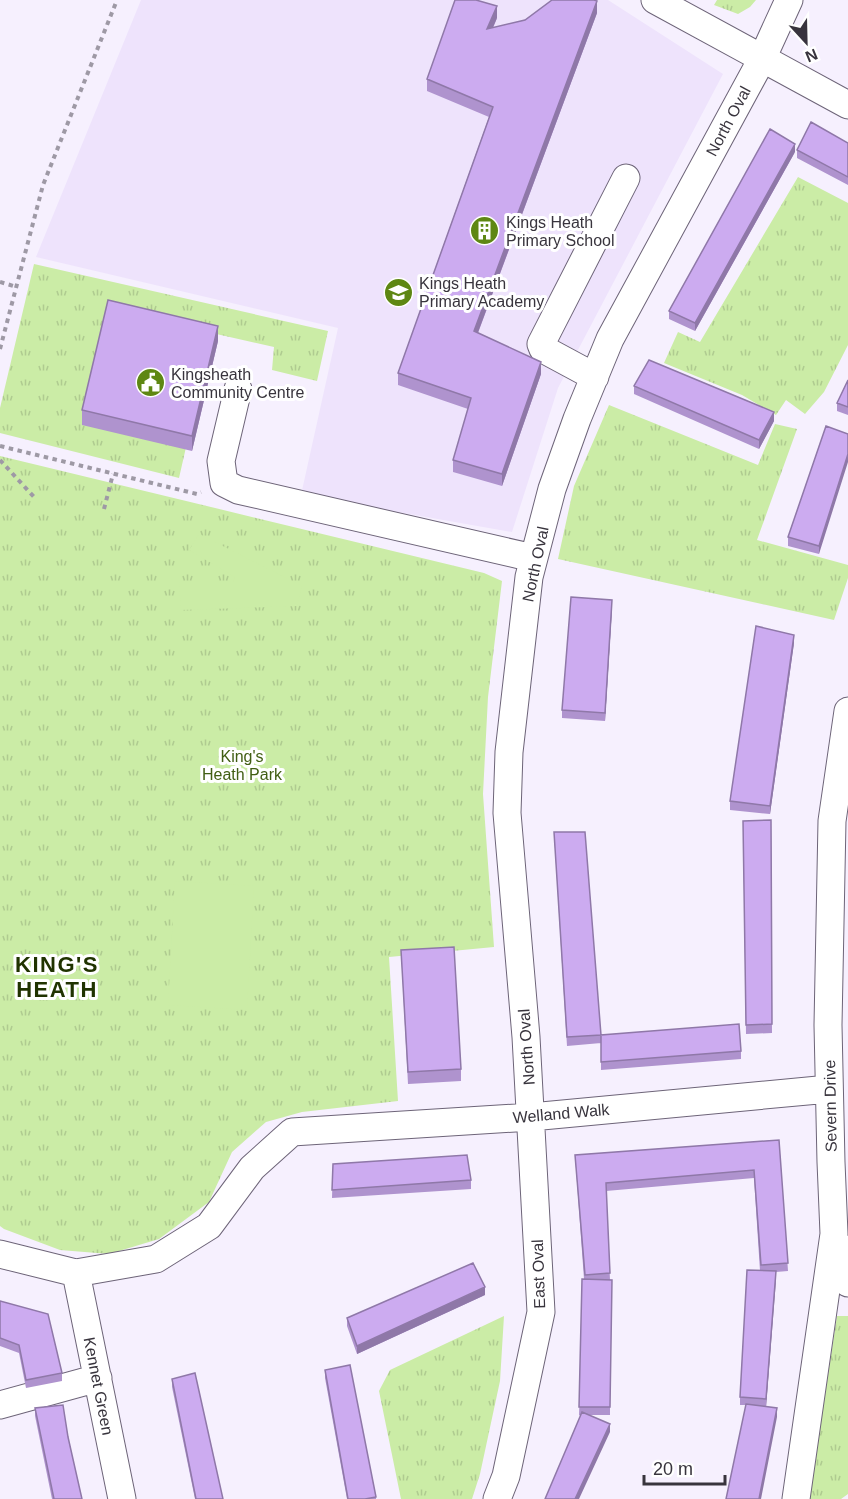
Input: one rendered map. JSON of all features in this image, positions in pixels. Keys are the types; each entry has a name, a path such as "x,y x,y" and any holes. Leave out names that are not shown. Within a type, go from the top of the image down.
{"street":[{"path":"656,0 848,105"},
{"name":"North Oval","path":"531,1117 507,813 509,752 533,558 552,489 577,419 610,339 762,59 789,0"},
{"path":"595,377 543,349 541,344 626,178"},
{"path":"238,389 221,461 224,483 238,490 533,558"},
{"name":"Severn Drive","path":"796,1499 834,1234 839,1159 829,1089 838,1026 840,821 848,711"},
{"name":"Welland Walk","path":"76,1273 156,1258 209,1226 252,1168 292,1132 531,1117 829,1089"},
{"name":"East Oval","path":"497,1499 506,1476 541,1312 531,1117"},
{"path":"834,1234 848,1283"},
{"path":"0,1254 76,1273"},
{"name":"Kennet Green","path":"76,1273 122,1499"},
{"path":"0,1405 98,1378"}],"path":[{"path":"0,349 43,185 117,0"},
{"path":"0,282 16,286"},
{"path":"0,446 197,494 224,483"},
{"path":"0,460 34,496"},
{"path":"104,509 113,474"}],"shaded area":[{"name":"Kings Heath Primary Academy","path":"141,0 608,0 723,74 558,388 512,532 301,495 338,328 36,257"}],"green space":[{"path":"717,0 756,0 750,7 738,14 714,5"},
{"path":"798,177 848,203 848,345 824,392 805,414 786,400 776,415 742,395 664,363 678,332 700,342"},
{"path":"34,264 328,331 317,381 272,370 274,347 212,333 179,478 0,433 0,408"},
{"path":"609,405 758,465 775,424 797,429 757,540 848,565 848,578 834,620 558,559 574,486"},
{"name":"King's Heath Park","path":"0,456 484,573 502,581 488,697 483,794 494,947 389,957 398,1101 302,1112 266,1122 232,1152 209,1202 159,1239 109,1254 60,1250 0,1226"},
{"path":"199,534 302,586 297,606 181,610 179,582 233,582 235,577 189,550"},
{"path":"175,881 254,886 247,1010 168,1005"},
{"path":"504,1316 500,1381 480,1474 472,1499 401,1499 379,1391 390,1370"},
{"path":"837,1316 848,1316 848,1494 841,1499 809,1499"}],"building":[{"name":"Kings Heath Primary School","path":"455,0 476,0 497,6 487,29 525,20 552,0 597,1 474,331 541,362 502,474 453,460 471,398 398,373 493,107 427,79"},
{"path":"811,122 848,143 848,177 797,150"},
{"path":"770,129 795,144 695,323 669,311"},
{"name":"Kingsheath Community Centre","path":"108,300 218,326 192,436 82,410"},
{"path":"649,360 774,412 759,440 634,386"},
{"path":"848,380 848,407 837,403"},
{"path":"826,426 848,434 848,454 819,546 788,537"},
{"path":"571,597 612,600 605,713 562,710"},
{"path":"756,626 794,635 770,806 730,801"},
{"path":"771,820 772,1024 746,1025 743,821"},
{"path":"554,832 585,832 601,1035 567,1037"},
{"path":"454,947 461,1069 408,1072 401,950"},
{"path":"739,1024 741,1051 601,1062 601,1035"},
{"path":"779,1140 788,1263 761,1265 754,1170 606,1183 610,1273 585,1275 575,1155"},
{"path":"467,1155 471,1180 332,1190 333,1164"},
{"path":"473,1263 485,1287 357,1346 347,1318"},
{"path":"747,1270 776,1271 766,1399 740,1397"},
{"path":"582,1279 612,1280 610,1407 579,1407"},
{"path":"0,1301 48,1314 62,1373 26,1380 19,1345 0,1338"},
{"path":"350,1365 376,1497 365,1499 348,1499 325,1370"},
{"path":"195,1373 223,1499 196,1499 172,1379"},
{"path":"746,1404 777,1408 759,1499 726,1499"},
{"path":"63,1405 82,1499 54,1499 35,1408"},
{"path":"582,1412 610,1424 575,1499 545,1499"}],"place":[{"name":"Kings Heath Primary School","path":"485,231"},
{"name":"Kings Heath Primary Academy","path":"398,292"},
{"name":"Kingsheath Community Centre","path":"150,383"}],"district":[{"name":"KING'S HEATH","path":"57,976"}]}
